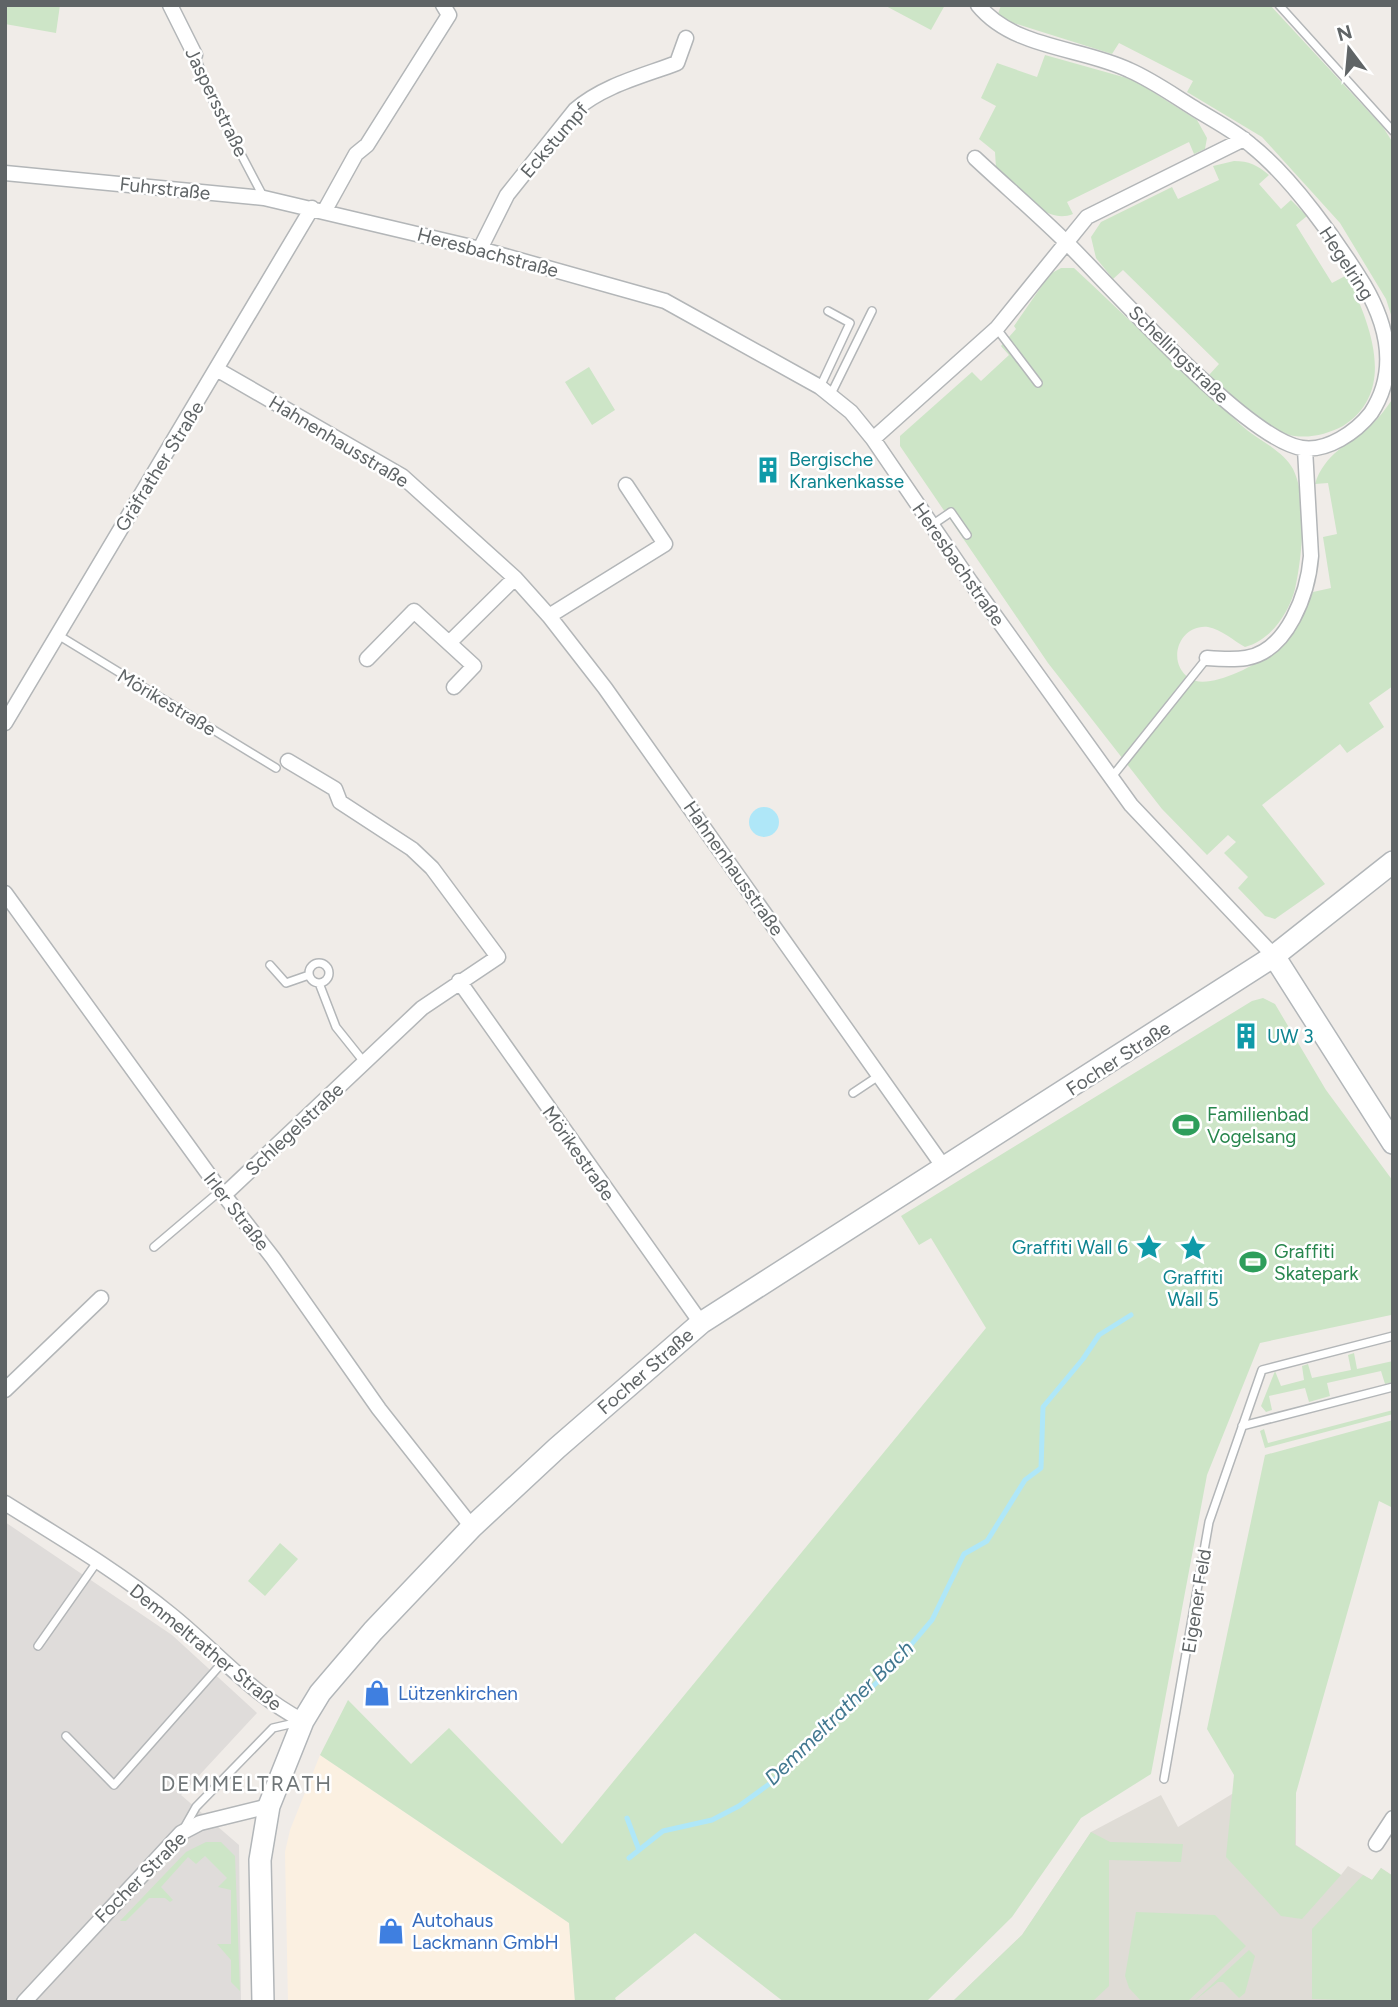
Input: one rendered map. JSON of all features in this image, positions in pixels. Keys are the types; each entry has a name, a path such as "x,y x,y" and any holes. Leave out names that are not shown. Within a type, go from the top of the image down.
{"main road":[{"name":"Focher Straße","path":"269,1806 303,1721 320,1693 373,1632 472,1527 557,1448 701,1323 1274,957 1393,862"},
{"path":"1274,957 1393,1143"},
{"path":"263,2002 260,1860 269,1806"}],"street":[{"name":"Jaspersstraße","path":"170,5 195,55"},
{"name":"Hegelring","path":"978,5 999,26 1127,69 1244,139 1265,158 1328,230 1374,302 1387,334 1392,361 1387,385 1377,406 1349,433 1322,447 1305,449"},
{"path":"318,209 356,153 367,145 446,10"},
{"name":"Eckstumpf","path":"480,249 507,195 575,110 588,99 614,87 677,63 686,38"},
{"path":"873,439 997,328 1087,217 1244,139"},
{"name":"Schellingstraße","path":"975,158 1065,242 1211,386 1265,433 1305,449"},
{"name":"Fuhrstraße","path":"5,173 264,198 318,209"},
{"name":"Heresbachstraße","path":"318,209 480,249 665,302 825,390 851,412 873,439 1131,805 1274,957"},
{"name":"Gräfrather Straße","path":"5,723 318,209"},
{"name":"Hahnenhausstraße","path":"218,370 402,476 515,578 549,616 641,738 881,1074 943,1166"},
{"path":"1207,658 1248,658 1258,653 1284,630 1300,604 1310,573 1311,556 1305,449"},
{"path":"549,616 665,544 626,485"},
{"path":"449,643 515,578"},
{"path":"367,659 414,611 474,666 453,687"},
{"name":"Mörikestraße","path":"282,764 335,789 340,802 412,849 432,868 498,957"},
{"name":"Irler Straße","path":"5,893 222,1193 273,1258 379,1409 472,1527"},
{"name":"Schlegelstraße","path":"222,1193 422,1008 498,957"},
{"name":"Mörikestraße","path":"459,981 701,1323"},
{"path":"5,1390 101,1298"},
{"name":"Demmeltrather Straße","path":"5,1503 97,1561 171,1614 222,1663 271,1703 303,1721"},
{"name":"Focher Straße","path":"24,2002 181,1833 200,1823 269,1806"},
{"path":"1376,1844 1393,1818"}],"lane":[{"path":"1279,5 1393,131"},
{"name":"Jaspersstraße","path":"195,55 212,99 264,198"},
{"path":"825,390 850,323 828,311"},
{"path":"825,390 872,311"},
{"path":"997,328 1038,383"},
{"path":"932,525 951,512 967,535"},
{"name":"Mörikestraße","path":"58,635 282,764"},
{"path":"1111,779 1207,658"},
{"path":"270,965 286,983 309,975 316,964 325,965 329,977 319,984"},
{"path":"309,975 319,984 336,1027 365,1062"},
{"path":"853,1093 881,1074"},
{"path":"154,1247 222,1193"},
{"name":"Eigener Feld","path":"1164,1779 1209,1522 1262,1370 1393,1336"},
{"path":"1242,1426 1393,1387"},
{"path":"38,1646 97,1561"},
{"path":"65,1736 114,1784 222,1663"},
{"path":"181,1833 197,1807 273,1728 303,1721"}],"shaded area":[{"path":"5,1522 172,1635 257,1713 181,1795 239,1845 241,2002 5,2002"},
{"path":"320,1755 569,1923 575,2002 288,2002 285,1852 290,1830"},
{"path":"1296,1793 1296,1845 1341,1875 1348,1866 1372,1880 1381,1868 1393,1876 1393,2002 952,2002 1022,1935 1091,1832 1161,1795 1178,1827 1232,1794"}],"green space":[{"path":"5,5 60,5 56,33 5,24"},
{"path":"884,5 945,5 931,30"},
{"path":"1001,5 1270,5 1383,127 1393,143 1393,321 1386,299 1340,223 1262,137 1187,92 1193,81 1119,43 1112,54 1004,20 998,14"},
{"path":"1045,55 1134,80 1197,120 1207,138 1205,149 1194,154 1189,142 1067,202 1073,214 1062,216 1041,209 1021,194 996,168 995,152 979,139 996,106 981,98 997,63 1037,77"},
{"path":"1234,161 1253,164 1269,175 1259,184 1281,209 1291,200 1307,216 1296,225 1332,283 1347,275 1364,314 1374,356 1370,395 1360,411 1343,426 1329,432 1315,436 1293,436 1275,429 1255,416 1209,375 1219,364 1123,270 1113,279 1096,258 1091,237 1101,222 1172,187 1178,199 1219,180 1213,166"},
{"path":"1061,268 1074,268 1241,425 1283,456 1298,481 1302,512 1300,561 1295,589 1288,607 1277,625 1263,639 1245,647 1213,628 1190,631 1179,645 1177,654 1182,671 1189,678 1210,681 1224,678 1266,657 1289,637 1313,592 1331,588 1323,537 1337,534 1328,483 1315,484 1331,457 1375,421 1393,398 1393,686 1369,703 1384,727 1347,753 1340,744 1262,805 1325,884 1275,919 1265,916 1238,888 1248,877 1224,853 1236,842 1228,835 1207,855 1162,809 1048,663 900,446 900,436 972,372 981,381 1009,355 1001,346 1016,329 1014,326 1050,274"},
{"path":"589,367 615,410 592,425 565,382"},
{"path":"1263,998 1275,1004 1326,1090 1393,1181 1393,1320 1391,1315 1260,1343 1207,1475 1151,1774 1081,1818 1012,1917 926,2002 784,2002 695,1933 615,1998 617,2002 575,2002 569,1923 320,1755 348,1700 411,1764 449,1728 562,1844 986,1328 931,1238 919,1245 901,1216 1252,1001"},
{"path":"1354,1353 1357,1369 1393,1361 1393,1382 1385,1384 1381,1371 1327,1383 1330,1396 1309,1402 1305,1388 1269,1396 1272,1410 1266,1412 1261,1406 1275,1371 1281,1386 1304,1380 1302,1366 1308,1364 1312,1378 1351,1370 1348,1355"},
{"path":"1393,1410 1393,1414 1265,1448 1260,1431 1264,1429 1268,1443"},
{"path":"1393,1420 1393,1508 1379,1501 1296,1793 1295,1845 1341,1875 1302,1919 1281,1916 1226,1857 1234,1775 1207,1729 1265,1455"},
{"path":"280,1543 298,1559 265,1596 248,1581"},
{"path":"1091,1832 1110,1842 1183,1844 1181,1862 1109,1860 1109,1986 1092,2002 952,2002 1022,1935"},
{"path":"206,1842 221,1842 235,1856 240,1991 231,1982 231,1960 217,1944 231,1944 231,1890 218,1887 227,1878 205,1856 196,1864 188,1857 161,1887 173,1900 170,1902 165,1898 149,1898 126,1921 120,1921 186,1852"},
{"path":"1381,1868 1393,1876 1393,2002 1312,1999 1312,1929 1363,1875 1372,1880"},
{"path":"1136,1912 1215,1915 1246,1946 1187,2002 1142,2002 1129,1988 1125,1976"},
{"path":"1249,1950 1255,1956 1245,1993 1239,1998 1223,1982 1218,1982 1193,2002"}],"water":[{"path":"764,807 770,808 778,816 778,828 770,836 764,837 758,836 750,828 749,822 750,816 758,808"}],"waterway":[{"name":"Demmeltrather Bach","path":"629,1858 663,1831 712,1820 739,1806 772,1782 888,1672 932,1620 964,1554 987,1541 1025,1480 1041,1468 1043,1407 1083,1359 1099,1335 1131,1315"},
{"path":"627,1818 639,1850"}],"place":[{"name":"Bergische Krankenkasse","path":"768,470"},
{"name":"UW 3","path":"1246,1036"},
{"name":"Familienbad Vogelsang","path":"1186,1125"},
{"name":"Graffiti Wall 6","path":"1149,1247"},
{"name":"Graffiti Wall 5","path":"1193,1248"},
{"name":"Graffiti Skatepark","path":"1253,1262"},
{"name":"Lützenkirchen","path":"377,1693"},
{"name":"Autohaus Lackmann GmbH","path":"391,1931"}],"district":[{"name":"DEMMELTRATH","path":"247,1784"}]}
